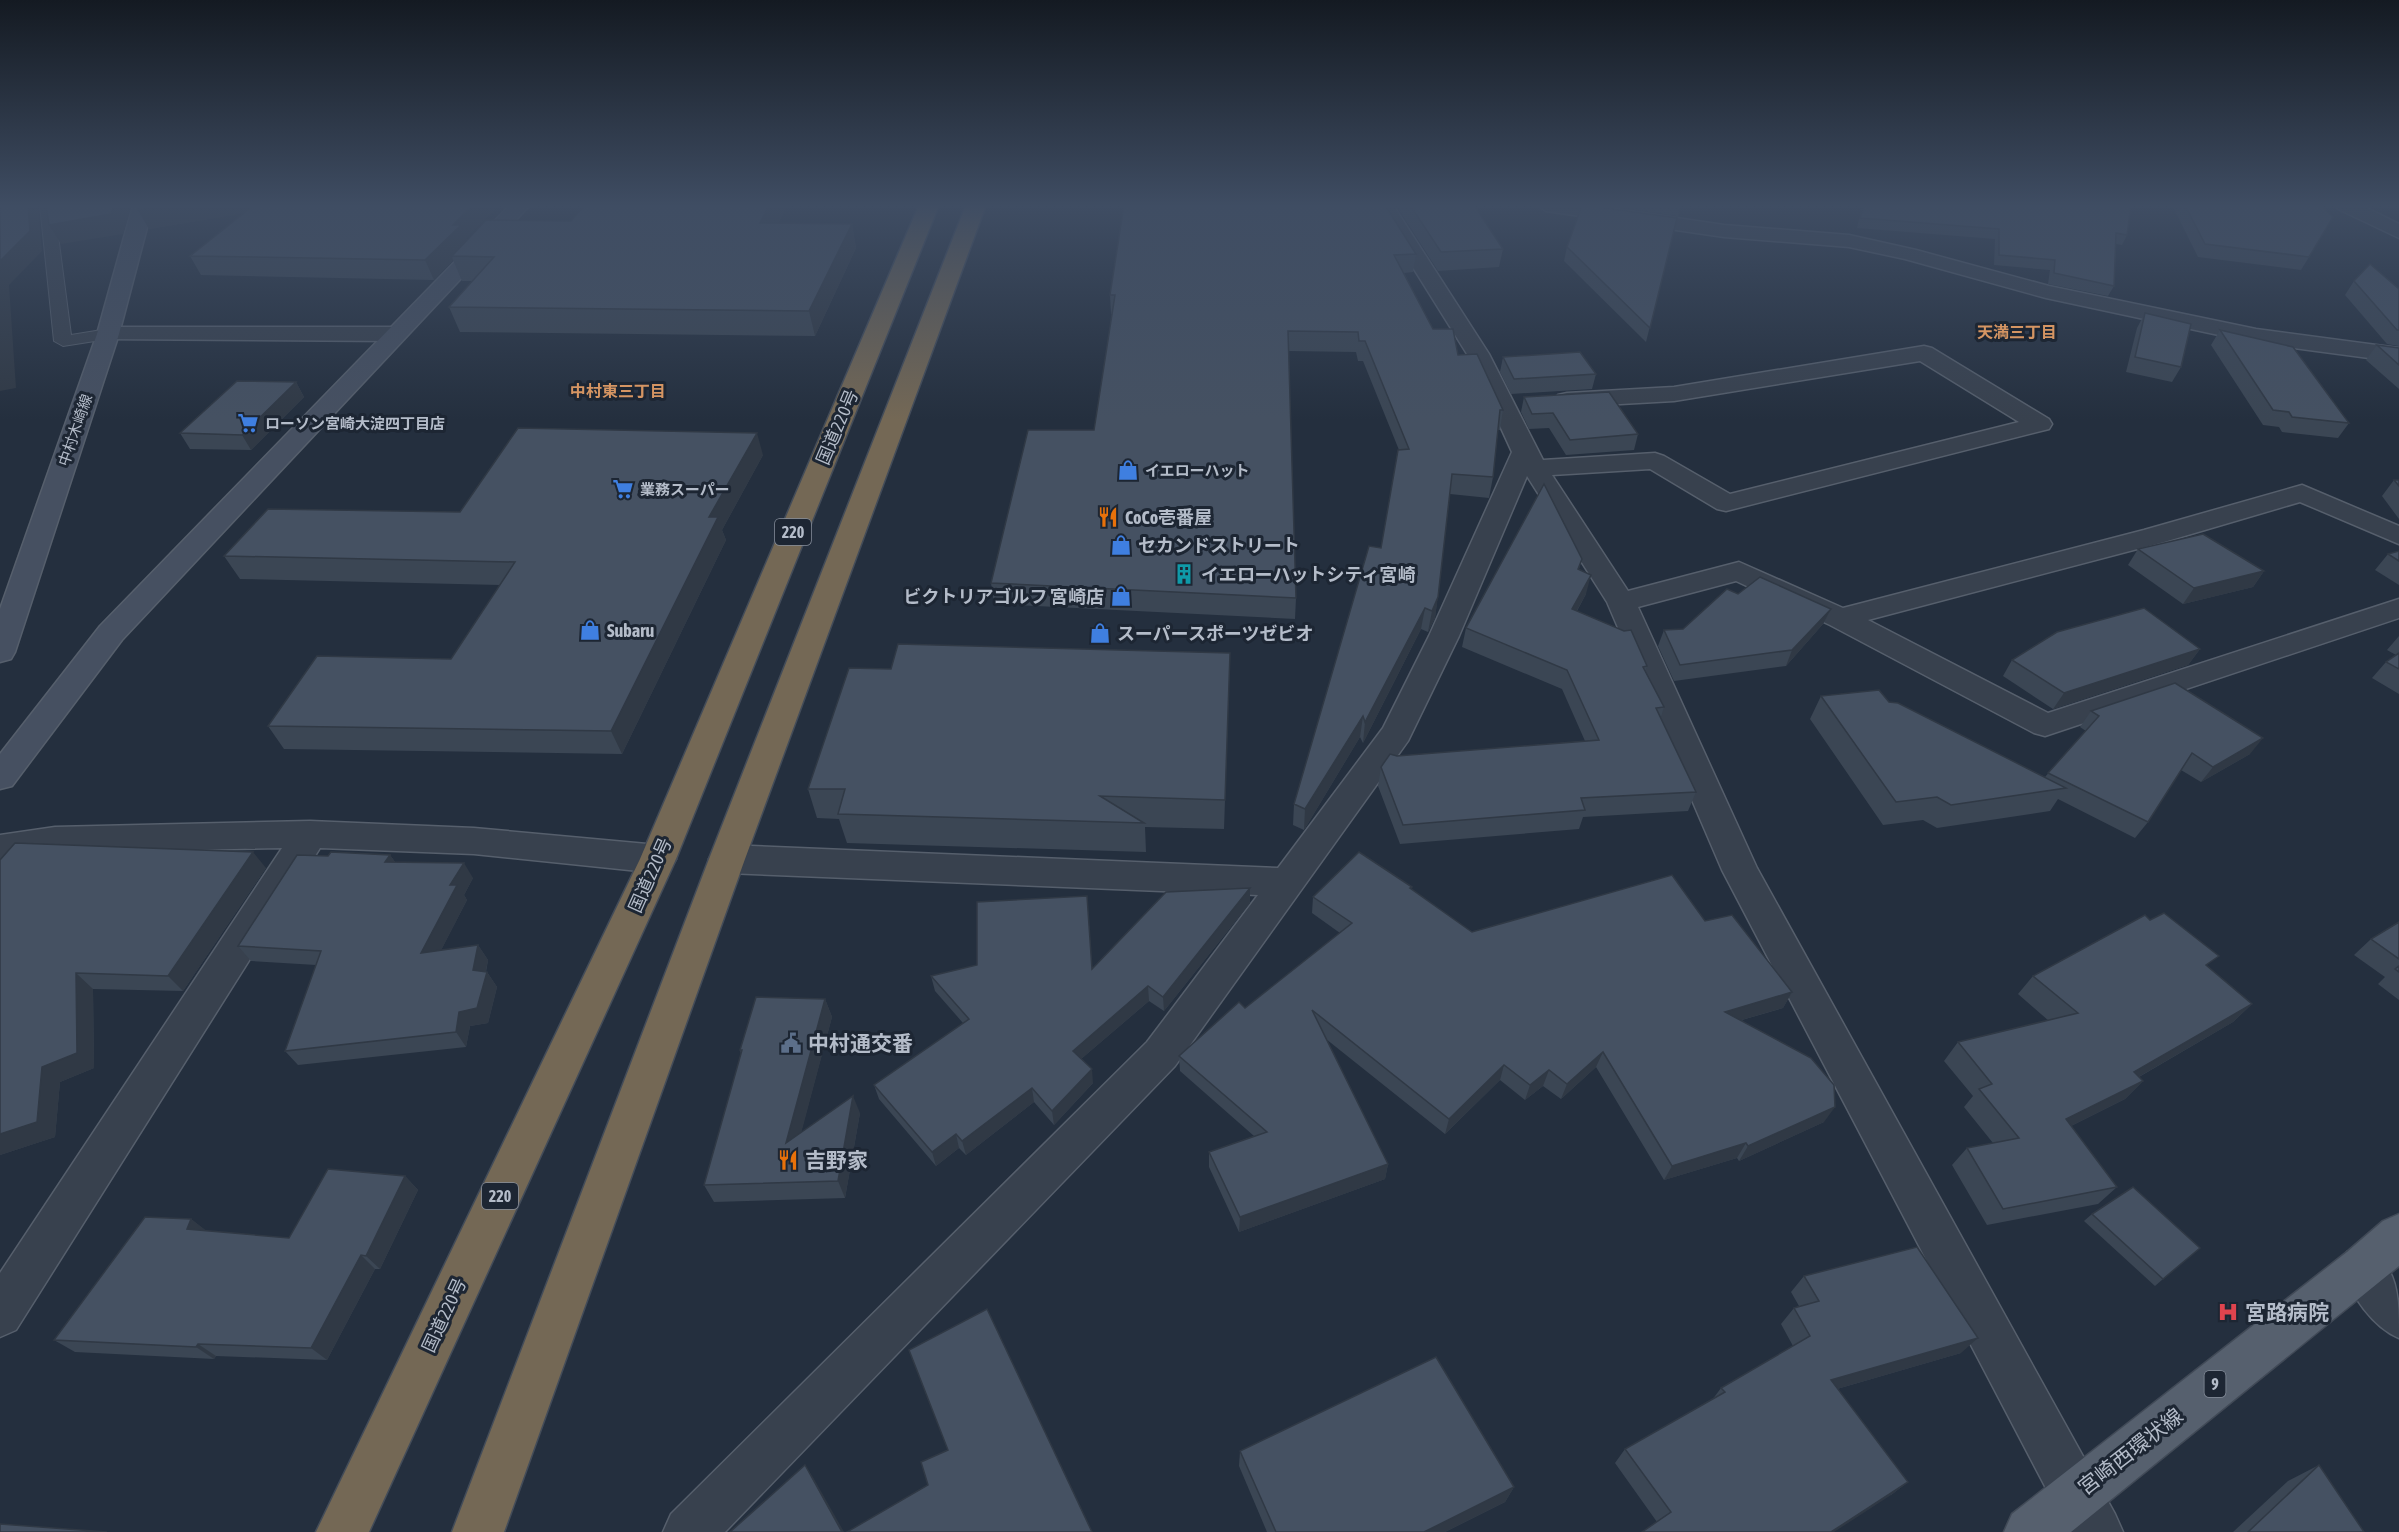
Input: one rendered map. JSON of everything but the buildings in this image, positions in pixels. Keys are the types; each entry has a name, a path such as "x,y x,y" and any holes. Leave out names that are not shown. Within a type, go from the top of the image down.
{"highway":[{"name":"国道220号","path":"342,1532 658,859 899,276"},
{"path":"478,1532 727,860 953,276"}],"main road":[{"name":"宮崎西環状線","path":"2030,1532 2087,1512 2399,1236"}],"street":[{"name":"中村木崎線","path":"0,652 108,334 124,276"},
{"path":"0,777 111,633 451,276"},
{"path":"1429,276 1478,354 1524,403 1530,460 1621,602 1740,870 2087,1512"},
{"path":"1990,276 2046,292 2256,336 2399,355"},
{"path":"108,334 395,334"},
{"path":"1524,403 1674,394 1924,353 2040,424 1726,503 1655,461 1530,460"},
{"path":"689,1532 1161,1054 1397,733 1530,460"},
{"path":"1840,618 2154,536 2302,493 2399,536"},
{"path":"1621,602 1739,571 1840,618 2045,725 2399,608"},
{"path":"0,1314 310,834"},
{"path":"0,848 55,840 310,834 474,841 658,859"},
{"path":"727,860 1287,882"},
{"path":"2363,1268 2399,1315"}],"lane":[{"path":"55,276 63,341 108,334"}],"place":[{"name":"ローソン宮崎大淀四丁目店","path":"248,423"},
{"name":"イエローハット","path":"1128,470"},
{"name":"業務スーパー","path":"623,489"},
{"name":"CoCo壱番屋","path":"1108,517"},
{"name":"セカンドストリート","path":"1121,545"},
{"name":"イエローハットシティ宮崎","path":"1184,574"},
{"name":"ビクトリアゴルフ 宮崎店","path":"1121,596"},
{"name":"Subaru","path":"590,630"},
{"name":"スーパースポーツゼビオ","path":"1100,633"},
{"name":"中村通交番","path":"791,1043"},
{"name":"吉野家","path":"788,1160"},
{"name":"宮路病院","path":"2228,1312"}],"district":[{"name":"天満三丁目","path":"2017,332"},
{"name":"中村東三丁目","path":"618,391"}]}
